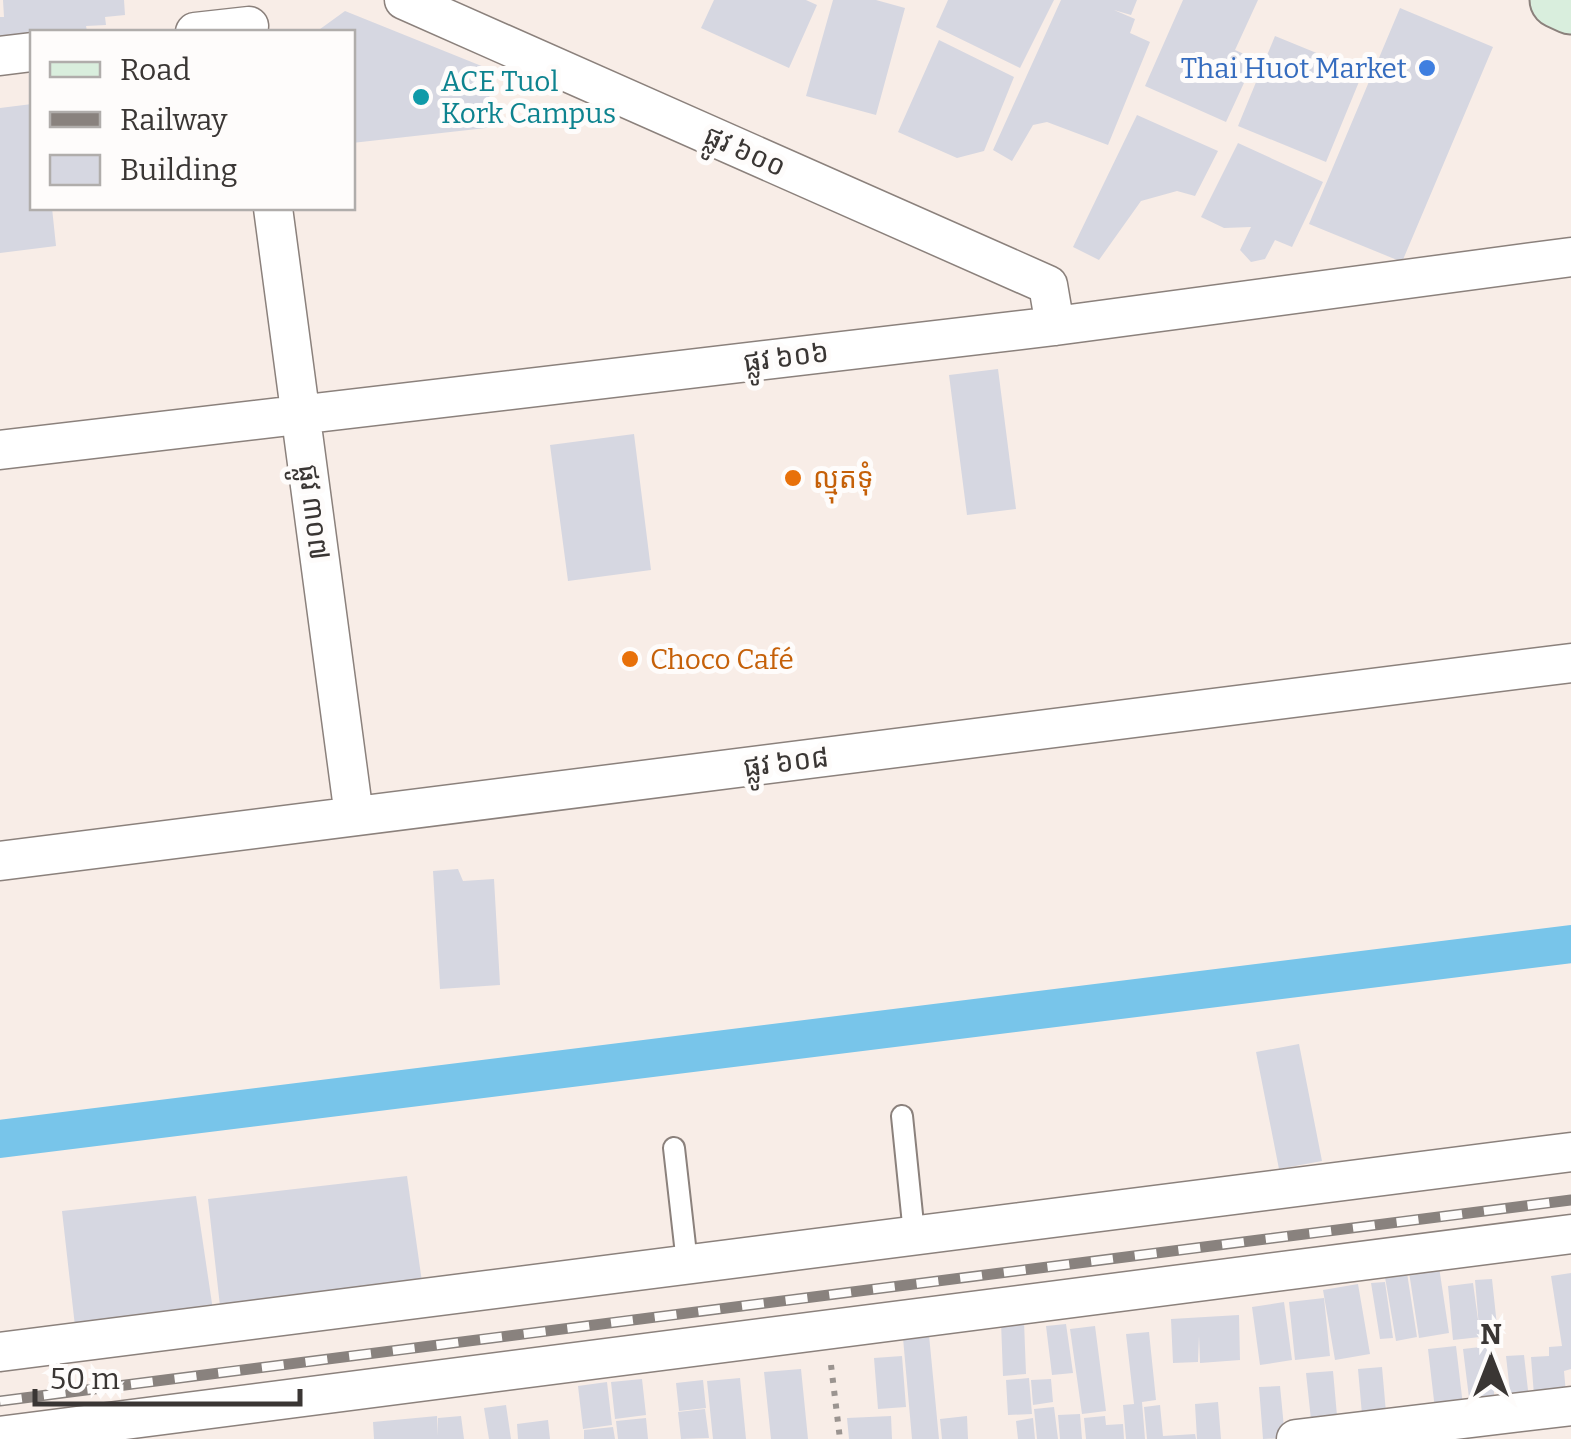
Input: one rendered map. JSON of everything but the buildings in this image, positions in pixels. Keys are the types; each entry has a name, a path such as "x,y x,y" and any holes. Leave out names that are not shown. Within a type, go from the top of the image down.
{"street":[{"name":"ផ្លូវ ៦០០","path":"404,0 1048,285 1055,326"},
{"path":"1558,0 1571,6"},
{"path":"203,30 249,19"},
{"path":"0,56 30,52"},
{"name":"ផ្លូវ ៣០៧","path":"274,210 354,816"},
{"name":"ផ្លូវ ៦០៦","path":"0,450 1055,326 1571,257"},
{"name":"ផ្លូវ ៦០៨","path":"0,861 1571,663"},
{"path":"0,1352 1571,1152"},
{"path":"0,1436 1571,1234"},
{"path":"1296,1439 1571,1406"}],"lane":[{"path":"902,1116 914,1234"},
{"path":"674,1148 687,1263"}],"path":[{"path":"827,1330 840,1439"}],"waterway":[{"path":"0,1139 1571,944"}],"railway":[{"path":"0,1401 1571,1200"}],"place":[{"name":"Thai Huot Market","path":"1427,68"},
{"name":"ACE Tuol Kork Campus","path":"421,97"},
{"name":"ល្មុតទុំ","path":"793,478"},
{"name":"Choco Café","path":"630,659"}]}
